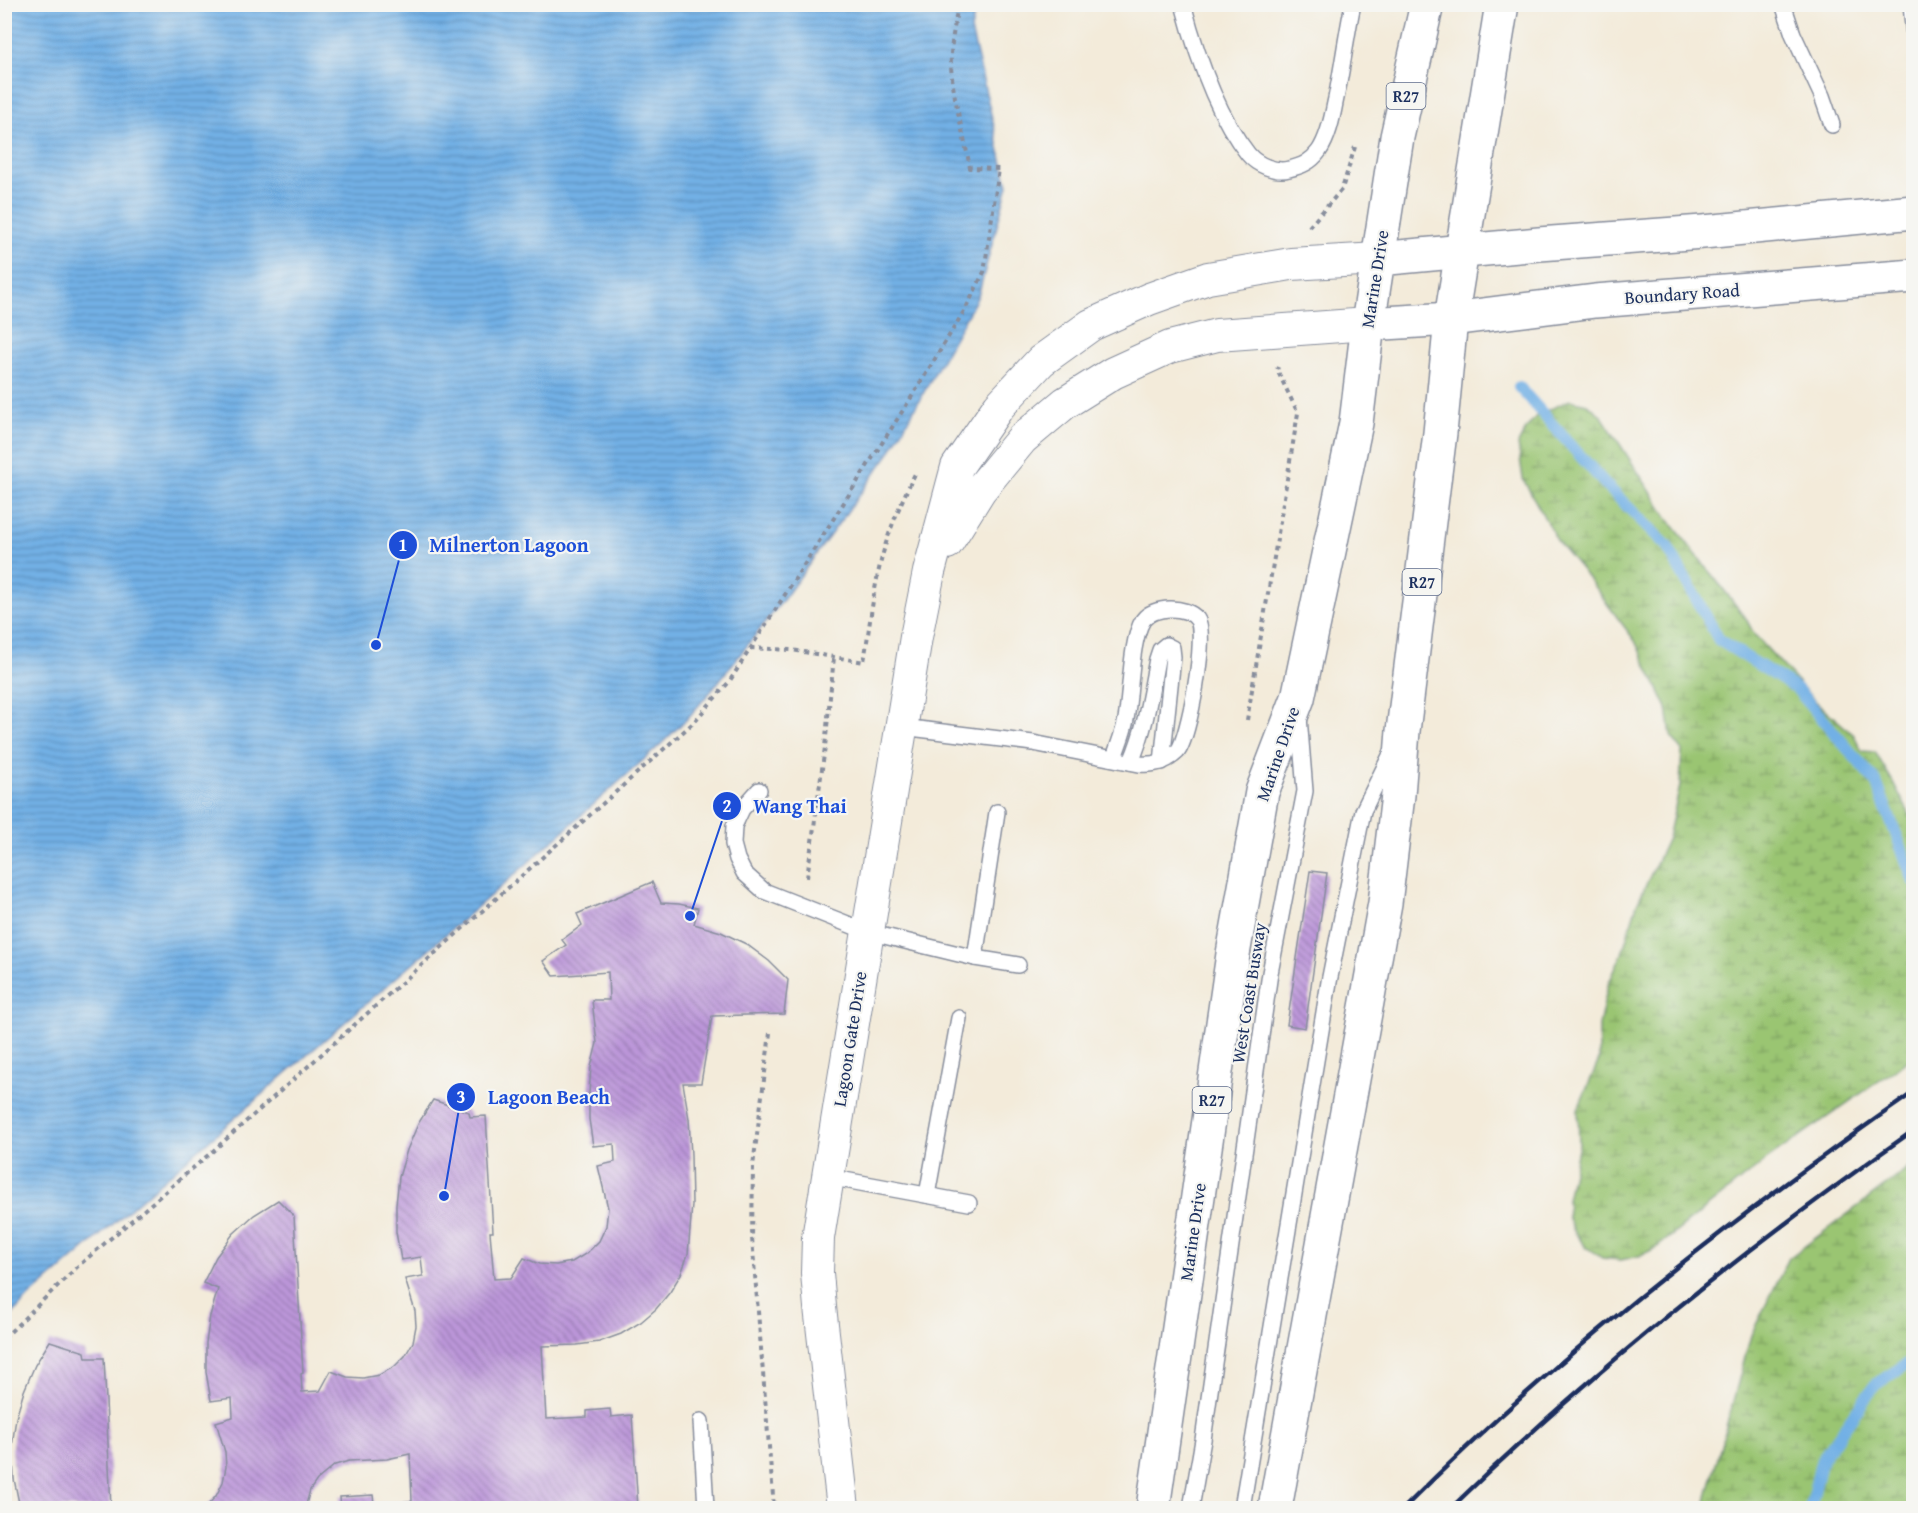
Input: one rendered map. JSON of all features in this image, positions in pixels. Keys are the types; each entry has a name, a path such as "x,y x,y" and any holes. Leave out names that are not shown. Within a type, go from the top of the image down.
{"main road":[{"name":"Marine Drive","path":"1153,1509 1239,919 1262,792 1298,698 1356,423 1368,324 1397,137 1427,4"},
{"name":"R27","path":"1275,1509 1384,903 1440,433 1450,319 1502,4"},
{"path":"1461,252 1914,213"},
{"name":"Lagoon Gate Drive","path":"1378,258 1461,252"},
{"name":"Boundary Road","path":"1450,319 1595,301 1914,276"},
{"name":"Lagoon Gate Drive","path":"1368,324 1450,319"}],"street":[{"name":"Lagoon Gate Drive","path":"843,1509 817,1274 818,1238 916,637 929,572 957,467 999,406 1020,383 1041,361 1091,324 1149,298 1208,278 1291,264 1378,258"},
{"name":"Lagoon Gate Drive","path":"929,572 980,490 1022,439 1065,404 1113,373 1170,347 1217,335 1368,324"}],"lane":[{"path":"1183,4 1194,44 1226,120 1249,156 1262,166 1285,171 1305,165 1320,150 1330,124 1341,77 1353,4"},
{"path":"1783,4 1793,34 1822,96 1832,125"},
{"path":"1911,4 1914,38"},
{"path":"902,727 1033,743 1131,762 1152,765 1162,762 1177,752 1186,731 1200,654 1200,629 1197,620 1184,611 1169,609 1152,612 1144,619 1138,633 1131,669 1126,719 1114,758"},
{"path":"1131,762 1142,738 1157,659 1160,650 1166,645 1172,648 1173,657 1162,762"},
{"name":"West Coast Busway","path":"1191,1509 1203,1440 1270,973 1305,791 1298,698"},
{"path":"1242,1509 1329,982 1363,811 1403,731"},
{"path":"759,790 742,809 734,826 733,844 744,873 764,891 868,932 975,958 1018,965"},
{"path":"975,958 997,812"},
{"path":"927,1195 959,1018"},
{"path":"828,1177 969,1203"},
{"path":"701,1421 706,1509"}],"path":[{"path":"4,1338 77,1267 230,1136 684,731 729,682 916,390 966,308 984,272 999,169 970,168 954,93 951,65 958,4"},
{"path":"1308,228 1342,189"},
{"path":"803,906 825,747 834,657"},
{"path":"770,1032 753,1166 752,1238 774,1509"}],"green space":[{"path":"1570,400 1587,404 1601,415 1669,520 1745,617 1754,634 1814,700 1854,735 1862,751 1875,752 1913,821 1913,1057 1766,1160 1656,1248 1639,1256 1621,1260 1602,1258 1586,1247 1575,1233 1568,1217 1567,1199 1579,1145 1578,1109 1599,1060 1599,1025 1608,985 1622,954 1637,904 1668,838 1680,786 1682,750 1671,736 1667,708 1635,641 1558,542 1523,479 1518,444 1526,429 1537,415"},
{"path":"1913,1165 1913,1508 1704,1508 1751,1335 1789,1258"}],"water":[{"path":"5,4 976,5 971,30 1008,185 978,296 889,454 783,600 686,720 513,876 29,1297 5,1322"}],"building":[{"path":"1310,871 1327,873 1305,1028 1287,1025"},
{"path":"652,882 661,903 698,908 694,924 721,932 746,944 769,961 788,980 784,1014 712,1016 701,1083 683,1083 689,1119 692,1205 688,1254 681,1274 670,1292 641,1322 621,1334 599,1342 542,1346 546,1419 587,1417 587,1411 610,1409 611,1417 632,1415 638,1508 341,1508 340,1497 373,1495 374,1504 412,1501 410,1454 387,1459 349,1461 335,1465 317,1480 310,1490 305,1508 205,1508 216,1496 223,1482 226,1467 225,1452 216,1422 233,1417 232,1398 211,1401 206,1372 206,1343 210,1316 218,1289 203,1283 216,1257 233,1234 254,1215 278,1200 294,1216 303,1373 301,1374 302,1392 320,1391 331,1371 347,1377 363,1378 379,1375 394,1367 405,1356 413,1342 416,1326 415,1311 405,1279 423,1276 421,1257 401,1260 396,1232 396,1205 399,1177 407,1150 418,1124 433,1100 469,1112 470,1117 486,1116 494,1279 511,1278 524,1258 539,1264 556,1265 572,1262 587,1253 599,1241 606,1226 608,1208 598,1166 615,1162 614,1144 593,1146 589,1119 591,1067 597,1043 592,1000 609,1000 608,972 554,976 543,961 566,945 562,940 582,925 577,914"},
{"path":"50,1341 85,1352 86,1358 104,1358 111,1508 20,1508 14,1479 12,1446 16,1418 35,1365"}],"waterway":[{"path":"1519,387 1607,486 1667,546 1719,640 1797,689 1876,782 1914,881"},
{"path":"1810,1508 1822,1459 1875,1385 1914,1359"}],"railway":[{"path":"1404,1508 1524,1395 1649,1289 1780,1188 1914,1092"},
{"path":"1451,1508 1561,1406 1675,1310 1733,1263 1914,1130"}],"place":[{"name":"Milnerton Lagoon","path":"376,645"},
{"name":"Wang Thai","path":"690,916"},
{"name":"Lagoon Beach","path":"444,1196"}]}
